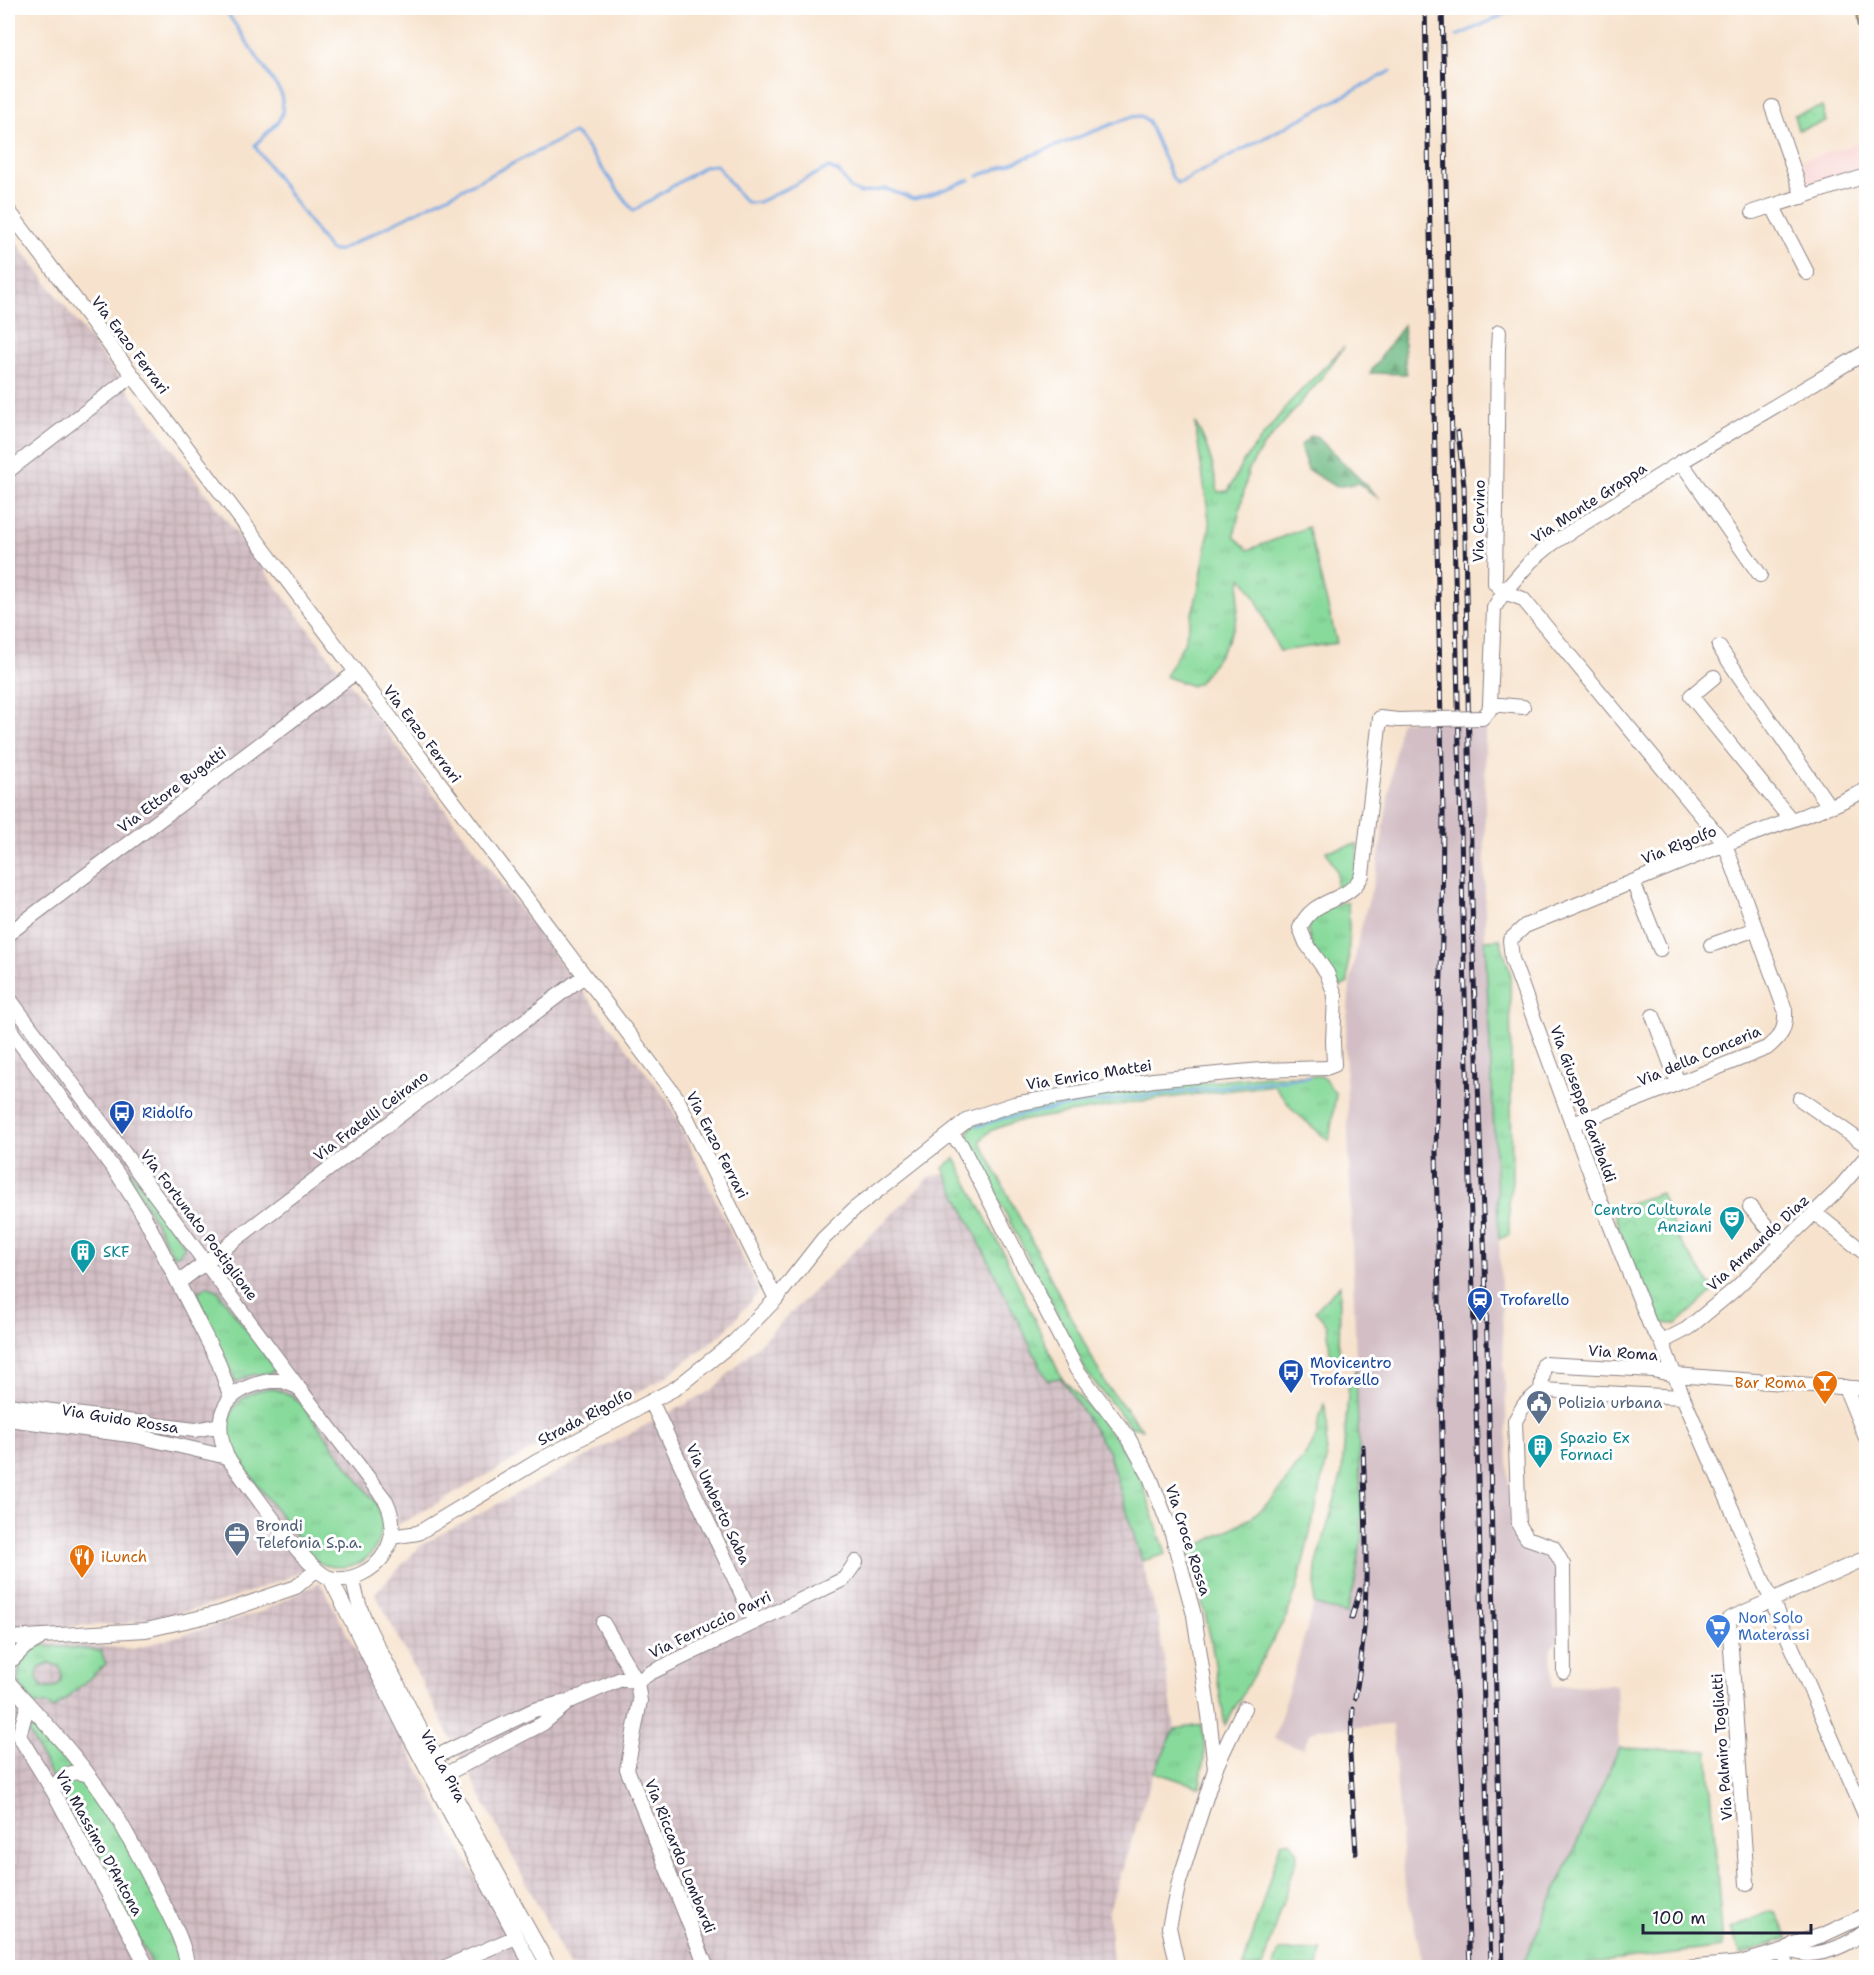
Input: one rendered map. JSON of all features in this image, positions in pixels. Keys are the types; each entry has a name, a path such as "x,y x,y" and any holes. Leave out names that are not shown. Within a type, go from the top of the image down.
{"main road":[{"path":"1865,8 1866,22"}],"street":[{"path":"1772,107 1803,197"},
{"path":"1753,212 1866,176"},
{"path":"1773,207 1807,273"},
{"name":"Via Enzo Ferrari","path":"8,210 677,1098 776,1299"},
{"name":"Via Cervino","path":"1500,332 1495,583 1504,592"},
{"name":"Via Monte Grappa","path":"1504,592 1531,561 1553,543 1681,462 1866,352"},
{"path":"8,471 132,376"},
{"path":"1681,462 1760,575"},
{"path":"1523,706 1490,704 1494,608 1504,592 1523,598 1725,844"},
{"path":"1719,647 1829,806"},
{"name":"Via Ettore Bugatti","path":"8,934 356,672"},
{"path":"1714,677 1691,696 1791,820"},
{"name":"Via Enrico Mattei","path":"776,1299 824,1239 853,1210 969,1119 1014,1104 1153,1080 1261,1070 1326,1068 1334,1065 1335,995 1327,973 1306,943 1300,928 1305,916 1321,903 1348,892 1357,885 1362,875 1380,718 1398,720 1482,718 1489,711 1490,704"},
{"name":"Via Rigolfo","path":"1510,940 1526,926 1725,844 1866,790"},
{"name":"Via della Conceria","path":"1572,1124 1767,1048 1781,1036 1786,1023 1785,1010 1725,844"},
{"path":"1633,882 1660,949"},
{"path":"1711,945 1756,929"},
{"name":"Via Giuseppe Garibaldi","path":"1510,940 1512,959 1572,1124 1642,1307 1650,1325 1662,1342"},
{"name":"Via Fratelli Ceirano","path":"178,1283 584,976"},
{"name":"Via Fortunato Postiglione","path":"8,997 298,1387 386,1501 393,1520 391,1537"},
{"path":"1653,1016 1678,1083"},
{"path":"8,1027 102,1152 144,1216 218,1361 231,1398"},
{"path":"1800,1099 1866,1145"},
{"name":"Via Croce Rossa","path":"951,1134 962,1146 1077,1370 1128,1437 1150,1477 1172,1534 1194,1615 1215,1769 1179,1882 1169,1927 1178,1968"},
{"path":"102,1152 115,1141"},
{"name":"Via Armando Diaz","path":"1662,1342 1687,1329 1734,1290 1837,1191 1866,1157"},
{"path":"1750,1208 1782,1244"},
{"path":"1815,1213 1866,1254"},
{"name":"Strada Rigolfo","path":"391,1537 418,1533 536,1462 676,1388 735,1341 776,1299"},
{"path":"1662,1342 1683,1397 1866,1817"},
{"name":"Via Roma","path":"1541,1390 1544,1364 1653,1370 1676,1376 1866,1389"},
{"path":"298,1387 271,1381 243,1389 231,1398 224,1410 220,1425 227,1456 301,1555 316,1570 330,1578 344,1579 366,1572 383,1557 391,1537"},
{"path":"1845,1387 1866,1438"},
{"path":"1564,1672 1563,1565 1552,1547 1527,1538 1519,1525 1515,1421 1524,1405 1541,1390 1683,1397"},
{"name":"Via Umberto Saba","path":"651,1401 755,1622"},
{"name":"Via Guido Rossa","path":"8,1405 195,1430 220,1425"},
{"name":"Via Guido Rossa","path":"8,1419 137,1436 227,1456"},
{"path":"1771,1600 1866,1558"},
{"name":"Via Ferruccio Parri","path":"570,1701 621,1679 637,1682 650,1672 844,1579 856,1562"},
{"path":"10,1663 13,1649 8,1640 146,1630 220,1613 296,1587 316,1570"},
{"name":"Via La Pira","path":"353,1577 354,1591 363,1613 435,1757 550,1968"},
{"name":"Via La Pira","path":"330,1578 405,1728 533,1968"},
{"name":"Via Palmiro Togliatti","path":"1747,1884 1729,1619 1771,1600"},
{"name":"Via Riccardo Lombardi","path":"603,1623 637,1682 639,1701 627,1769 707,1968"},
{"path":"10,1663 25,1647 50,1636"},
{"name":"Via Massimo D'Antona","path":"8,1680 68,1749 107,1801 141,1859 177,1930 185,1949 188,1968"},
{"path":"435,1757 534,1710 570,1701"},
{"path":"444,1774 542,1724 570,1701"},
{"name":"Via Massimo D'Antona","path":"28,1704 13,1737 53,1791 148,1968"},
{"path":"1215,1769 1244,1708"},
{"path":"499,1726 507,1742"},
{"path":"53,1791 57,1782 66,1773 75,1772 88,1775"},
{"path":"1686,1968 1740,1963 1785,1950 1794,1944 1822,1935 1866,1915"},
{"path":"1785,1950 1808,1954 1829,1950 1849,1944 1866,1931"},
{"path":"443,1968 516,1937"},
{"path":"1785,1950 1786,1968"}],"shaded area":[{"path":"1865,141 1866,169 1810,186 1802,160"},
{"path":"8,231 570,975 669,1102 759,1292 723,1333 665,1377 411,1518 287,1578 225,1601 174,1615 122,1624 21,1628 8,1631"},
{"path":"1400,721 1485,721 1485,939 1500,939 1510,971 1512,1189 1509,1197 1509,1235 1499,1239 1511,1536 1551,1553 1556,1560 1560,1639 1551,1648 1553,1686 1616,1685 1619,1748 1526,1957 1517,1967 1424,1968 1405,1885 1392,1725 1318,1729 1310,1734 1303,1749 1274,1739 1314,1604 1346,1614 1355,1583 1362,1533 1345,1045 1350,986 1359,935 1377,870"},
{"path":"945,1173 1047,1380 1061,1377 1108,1451 1158,1620 1175,1729 1154,1772 1108,1913 1114,1967 570,1967 375,1593 422,1544 712,1390 930,1177"},
{"path":"320,1582 523,1967 8,1967 8,1721 14,1715 8,1701 8,1639 134,1649 261,1612"}],"green space":[{"path":"1822,107 1826,122 1798,130 1794,115"},
{"path":"1403,325 1406,374 1370,373"},
{"path":"1344,347 1320,380 1261,449 1249,469 1234,536 1248,550 1308,527 1337,643 1280,651 1254,595 1242,578 1237,616 1231,635 1198,683 1192,686 1165,676 1184,643 1199,588 1210,526 1195,423 1210,456 1218,492 1228,491 1243,462 1289,403"},
{"path":"1311,436 1316,436 1380,499 1358,483 1336,487 1308,470 1300,446"},
{"path":"1357,844 1358,868 1355,878 1336,893 1337,872 1326,851"},
{"path":"1348,902 1348,983 1340,987 1313,950 1307,928 1325,910"},
{"path":"1500,939 1510,971 1512,1189 1509,1197 1509,1235 1499,1239 1485,940"},
{"path":"1267,1076 1322,1076 1336,1094 1329,1141 1293,1110 1274,1085 1142,1101 1014,1122 990,1131 980,1141 1106,1385 1142,1429 1131,1427 1087,1373 968,1140 971,1121 1009,1108 1150,1088"},
{"path":"113,1148 183,1243 184,1248 178,1255 173,1255 139,1192 111,1150"},
{"path":"955,1158 1006,1258 1061,1377 1115,1436 1141,1478 1166,1554 1142,1561 1108,1451 1061,1378 1047,1380 943,1168"},
{"path":"1661,1193 1677,1237 1714,1290 1677,1324 1661,1323 1628,1253 1612,1209"},
{"path":"1340,1285 1339,1362 1331,1360 1327,1324 1315,1311"},
{"path":"207,1286 217,1290 276,1370 247,1376 236,1383 197,1303 198,1292"},
{"path":"1356,1369 1362,1533 1355,1583 1346,1614 1314,1604 1316,1567 1342,1473 1349,1382"},
{"path":"272,1388 291,1395 305,1408 377,1505 382,1527 380,1538 370,1555 361,1562 339,1567 327,1566 318,1561 310,1554 231,1450 228,1426 235,1407 249,1394"},
{"path":"1324,1404 1327,1419 1327,1460 1297,1588 1287,1615 1225,1725 1211,1640 1193,1563 1188,1551 1249,1519 1274,1498 1311,1447"},
{"path":"42,1645 101,1651 106,1664 54,1709 48,1705 34,1704 19,1681 22,1662","holes":["49,1663 59,1666 61,1676 58,1684 51,1688 41,1686 37,1677 39,1668"]},
{"path":"39,1724 75,1766 54,1781 28,1731"},
{"path":"1202,1725 1205,1750 1200,1787 1154,1772 1175,1729"},
{"path":"1619,1748 1708,1751 1723,1947 1561,1967 1517,1967 1526,1957"},
{"path":"71,1776 85,1780 121,1831 165,1918 180,1957 181,1967 154,1967 62,1795 64,1784"},
{"path":"1290,1840 1298,1853 1262,1967 1243,1967 1281,1842"},
{"path":"1770,1911 1776,1912 1788,1938 1741,1955 1731,1929"},
{"path":"1321,1950 1318,1967 1273,1967 1279,1951"}],"waterway":[{"path":"224,8 281,93 283,111 278,122 255,145 256,148 329,249 333,251 340,250 574,133 633,211 705,166 716,165 741,197 749,203 759,202 828,168 839,172 850,188 860,193 886,189 914,199 970,180"},
{"path":"1457,36 1519,8"},
{"path":"978,176 1131,117 1141,116 1148,121 1172,177 1177,183 1391,71"},
{"path":"977,1126 1004,1118 1078,1104 1309,1077"}],"railway":[{"path":"1425,8 1443,811 1436,1152 1444,1534 1463,1784 1470,1968"},
{"path":"1442,8 1491,1968"},
{"path":"1458,432 1464,486 1473,952 1485,1264 1503,1968"},
{"path":"1355,1698 1365,1604 1363,1446"},
{"path":"1352,1618 1360,1590"},
{"path":"1353,1709 1350,1754 1356,1853"}],"place":[{"name":"Ridolfo","path":"122,1136"},
{"name":"Centro Culturale Anziani","path":"1732,1242"},
{"name":"SKF","path":"83,1275"},
{"name":"Trofarello","path":"1480,1323"},
{"name":"Movicentro Trofarello","path":"1291,1395"},
{"name":"Bar Roma","path":"1825,1406"},
{"name":"Polizia urbana","path":"1539,1426"},
{"name":"Spazio Ex Fornaci","path":"1540,1470"},
{"name":"Brondi Telefonia S.p.a.","path":"237,1558"},
{"name":"iLunch","path":"82,1580"},
{"name":"Non Solo Materassi","path":"1718,1650"}]}
